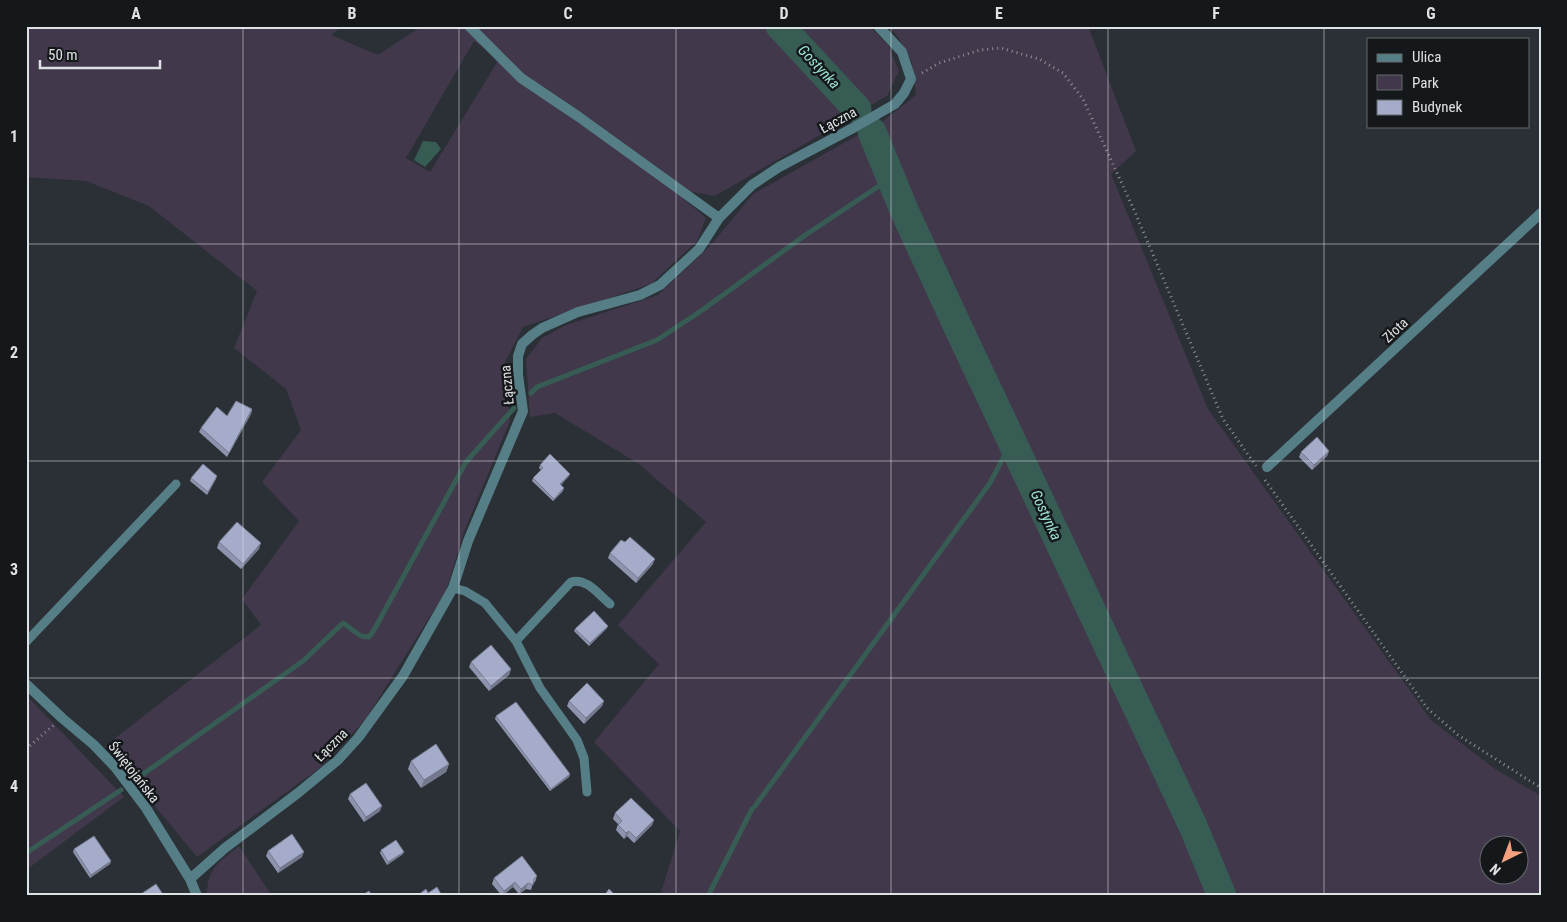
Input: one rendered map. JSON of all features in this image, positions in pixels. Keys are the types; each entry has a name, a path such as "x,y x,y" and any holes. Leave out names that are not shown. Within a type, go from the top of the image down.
{"street":[{"path":"469,26 521,78 579,117 719,218"},
{"path":"878,26 902,52 911,79"},
{"name":"Łączna","path":"190,879 232,842 298,793 338,760 358,738 403,676 453,588 468,541 523,411 518,375 518,356 522,344 542,328 578,312 640,294 660,284 699,249 719,218 752,185 779,167 895,104 904,93 911,79"},
{"name":"Złota","path":"1267,467 1541,213"},
{"name":"Świętojańska","path":"26,684 94,745 115,767 146,808 190,879 197,896"}],"lane":[{"path":"26,642 176,484"},
{"path":"516,641 571,582 577,580 585,582 610,604"},
{"path":"453,588 465,591 485,603 516,641 540,688 577,740 584,758 587,792"}],"path":[{"path":"911,79 939,64 980,50 1001,48 1039,58 1063,74 1083,99 1134,210 1223,419 1427,708 1458,735 1541,788"},
{"path":"26,749 62,718"}],"green space":[{"path":"26,26 342,26 331,35 378,55 422,26 869,26 888,45 899,71 887,96 715,196 671,188 706,218 697,241 651,284 523,327 505,362 510,421 464,532 446,591 365,720 321,767 197,857 105,746 261,625 242,599 299,521 262,482 301,430 286,389 234,348 257,291 149,206 86,181 26,177","holes":["474,41 499,59 430,172 406,158"]},
{"path":"888,26 1088,26 1136,151 1111,174 1208,409 1431,720 1495,769 1541,796 1541,896 660,896 680,831 594,742 659,664 618,625 706,522 639,464 555,413 530,417 526,359 542,338 566,325 658,295 710,246 753,194 883,121 916,95 912,62 898,37"},
{"path":"26,695 124,797 26,870"},
{"path":"239,846 272,896 207,896 209,879 212,872 220,861"}],"shaded area":[{"path":"423,141 436,142 441,149 425,167 414,160"}],"building":[{"path":"236,401 252,409 229,453 201,428 217,407 227,416"},
{"path":"1317,437 1329,451 1314,465 1301,452"},
{"path":"550,454 570,474 560,484 564,488 554,499 533,478 543,468 540,465"},
{"path":"203,464 217,476 208,492 191,478"},
{"path":"237,522 261,543 243,564 219,542"},
{"path":"630,537 655,559 638,578 610,553 621,540 625,542"},
{"path":"594,611 608,626 590,643 575,629"},
{"path":"491,645 511,669 491,686 471,662"},
{"path":"587,683 604,701 586,718 569,701"},
{"path":"516,702 570,774 551,789 496,716"},
{"path":"436,744 449,764 424,780 411,761"},
{"path":"366,783 382,806 366,817 350,794"},
{"path":"631,798 654,820 636,838 629,831 626,833 618,825 622,821 615,813"},
{"path":"292,834 304,852 280,868 268,851"},
{"path":"94,836 111,861 91,875 74,849"},
{"path":"396,840 404,852 388,862 381,850"},
{"path":"522,856 537,876 534,879 533,885 528,883 521,889 515,882 504,891 494,878"},
{"path":"156,884 164,896 138,896"},
{"path":"437,887 442,896 417,896 426,889 428,893"},
{"path":"609,889 616,896 604,896"},
{"path":"369,891 372,896 361,896"}],"waterway":[{"name":"Gostynka","path":"780,26 857,109"},
{"name":"Gostynka","path":"872,132 904,210 1193,826 1222,896"},
{"path":"531,393 537,387 657,340 701,311 804,236 891,178"},
{"path":"139,777 303,661 343,623 361,636 369,637 466,462 514,408"},
{"path":"755,806 990,483 1012,441"},
{"path":"26,853 121,790"},
{"path":"708,896 752,809"}]}
